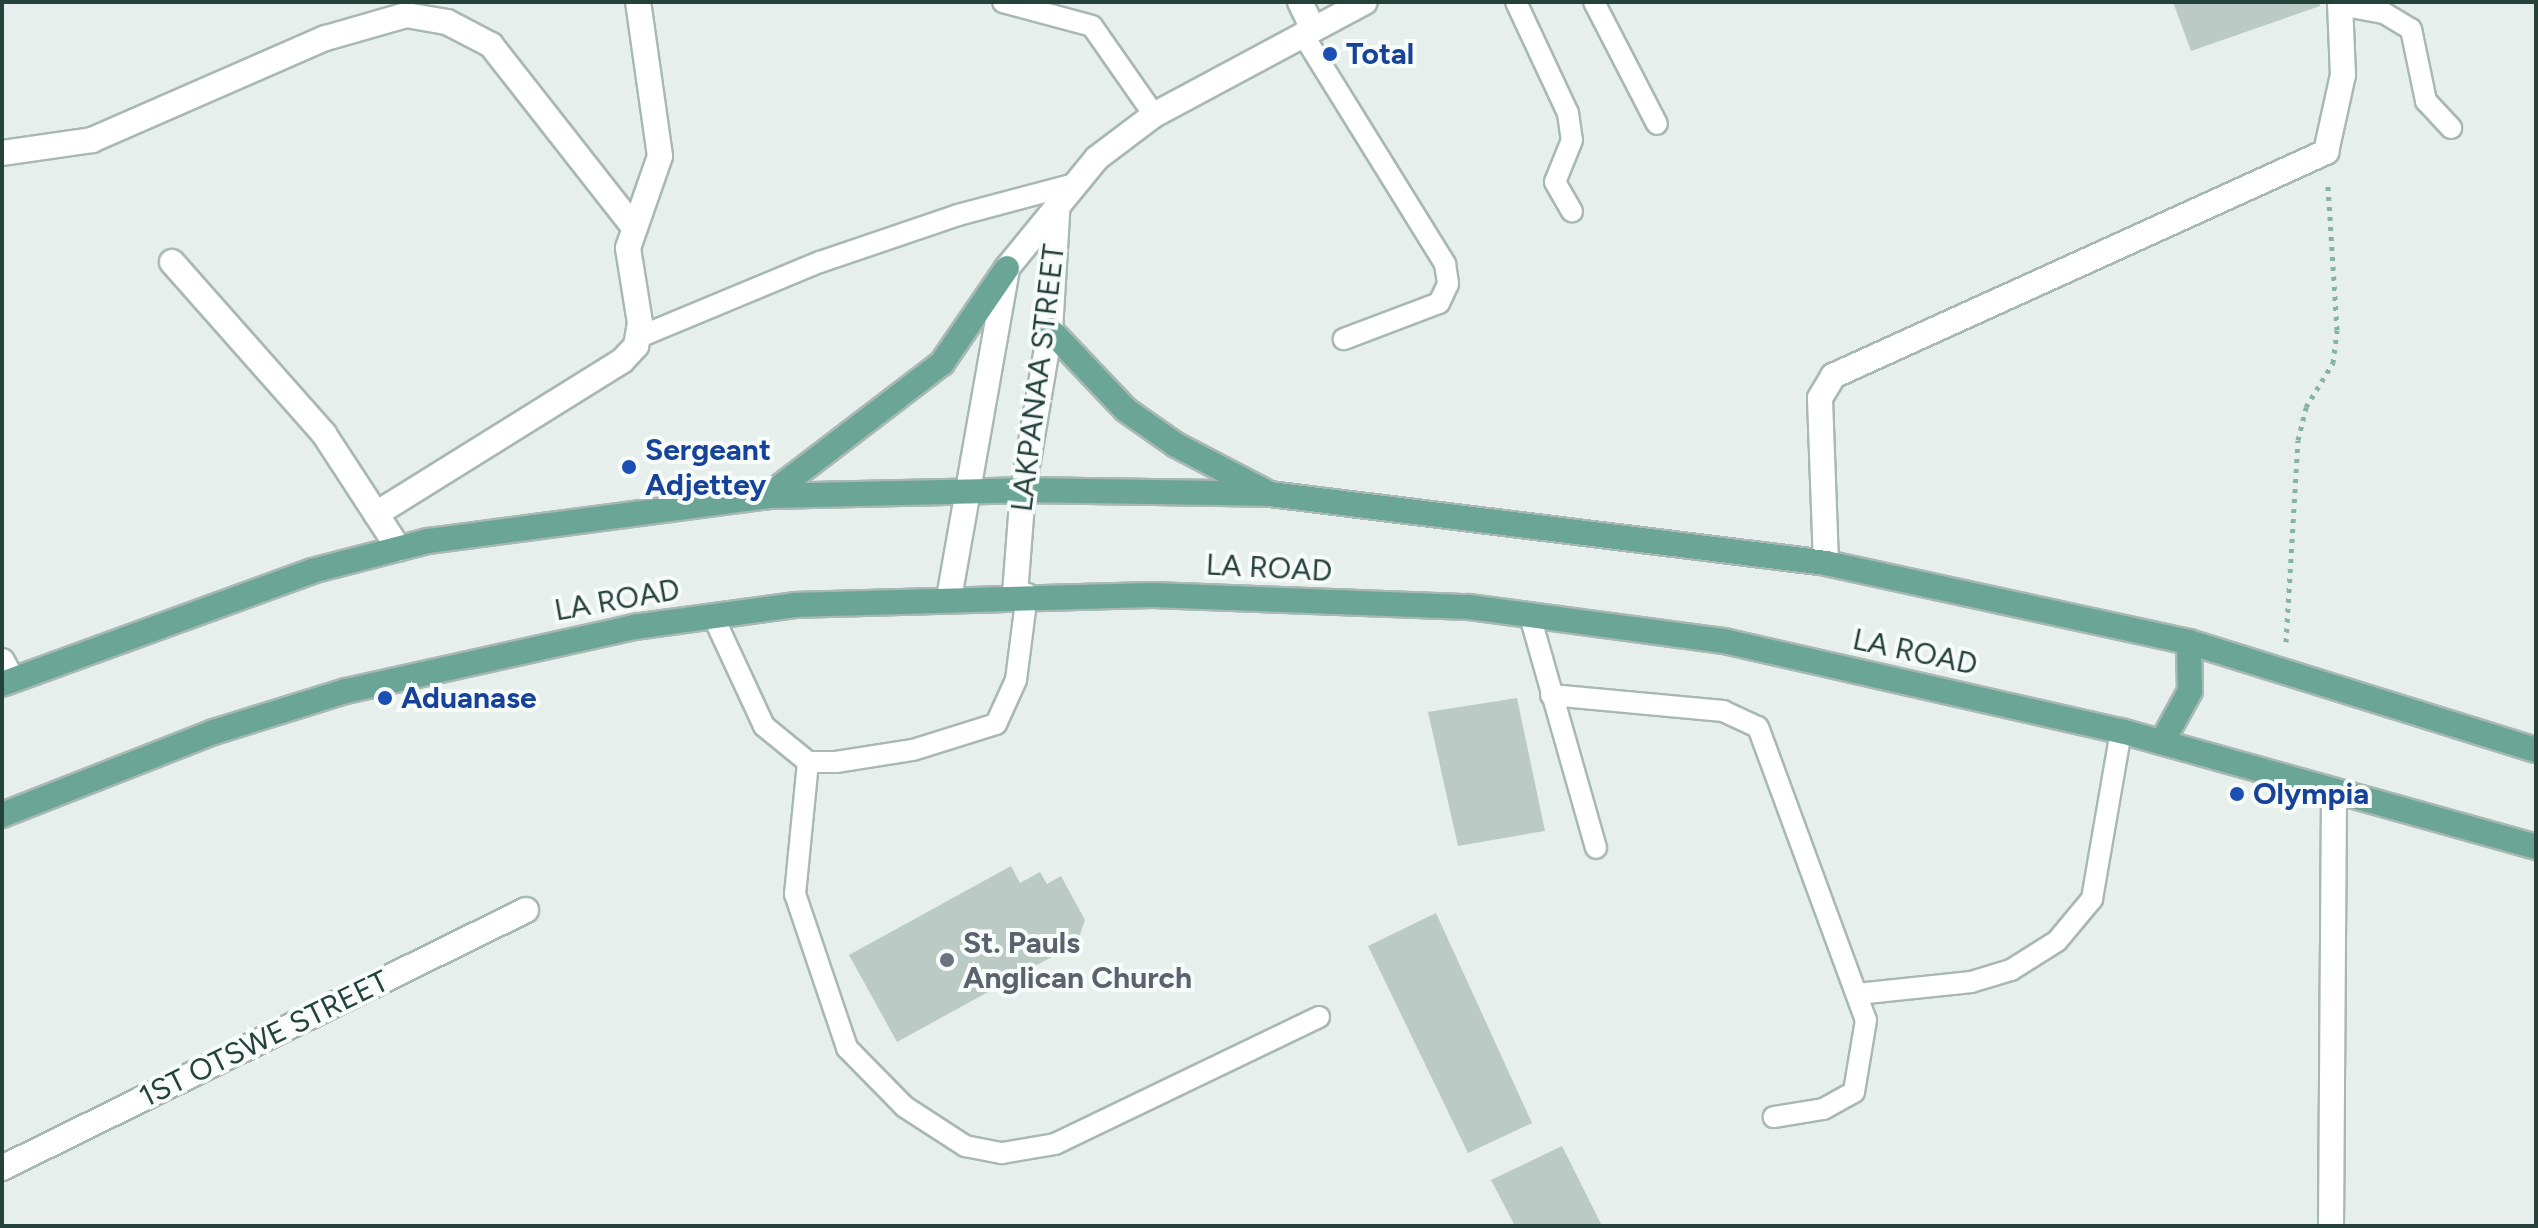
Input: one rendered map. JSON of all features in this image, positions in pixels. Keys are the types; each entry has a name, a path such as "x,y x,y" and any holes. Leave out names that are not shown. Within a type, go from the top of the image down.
{"main road":[{"path":"768,496 942,363 1007,268"},
{"path":"1050,330 1126,410 1176,445 1270,494"},
{"path":"5,675 312,571 399,549 768,496 969,490 1270,494 1826,563 2189,642 2536,750"},
{"name":"LA ROAD","path":"2,815 200,737 346,691 490,655 794,605 1021,594 1469,607 1724,641 2121,731 2536,847"},
{"path":"2162,742 2190,691 2189,642"}],"street":[{"path":"376,514 622,361 637,338 632,225 660,156 638,2"},
{"path":"1300,2 1307,30"},
{"path":"1064,192 1154,115 1307,30 1365,2"},
{"path":"1826,563 1820,398 1833,376 2326,152 2343,75 2340,3"},
{"path":"2,153 92,140 326,38 406,15 447,22 491,45 632,225"},
{"name":"LAKPANAA STREET","path":"949,598 1007,268 1064,192"},
{"name":"LAKPANAA STREET","path":"1021,594 1023,490 1050,330 1064,192"},
{"path":"172,262 314,422 399,549"},
{"path":"2331,1226 2334,792"},
{"name":"1ST OTSWE STREET","path":"2,1168 526,910"}],"lane":[{"path":"1003,2 1092,26 1154,115"},
{"path":"1516,2 1568,113 1572,140 1555,182 1572,212"},
{"path":"1594,2 1657,124"},
{"path":"2340,3 2384,13 2411,29 2426,101 2451,128"},
{"path":"1307,30 1445,264 1448,284 1439,303 1344,339"},
{"path":"637,338 820,262 958,215 1064,192"},
{"path":"713,616 764,726 808,762 913,750 996,724 1016,680 1021,594"},
{"path":"1530,616 1596,848"},
{"path":"1551,695 1723,711 1758,727 1866,1020 1854,1092 1823,1109 1774,1117"},
{"path":"1857,994 1971,982 2011,970 2057,941 2092,899 2121,731"},
{"path":"808,762 795,894 847,1048 905,1107 965,1146 1002,1153 1055,1144 1319,1017"}],"path":[{"path":"2285,671 2298,440 2306,407 2333,363 2337,330 2326,152"}],"building":[{"path":"2173,2 2319,2 2320,6 2191,51"},
{"path":"1517,698 1545,831 1458,846 1428,712"},
{"path":"1011,866 1020,883 1040,872 1047,884 1061,876 1085,920 1077,943 897,1042 849,955"},
{"path":"1436,913 1532,1123 1468,1153 1368,946"},
{"path":"1562,1146 1602,1226 1515,1226 1491,1180"}],"place":[{"name":"Total","path":"1330,54"},
{"name":"Sergeant Adjettey","path":"629,467"},
{"name":"Aduanase","path":"385,698"},
{"name":"Olympia","path":"2237,794"},
{"name":"St. Pauls Anglican Church","path":"947,960"}]}
